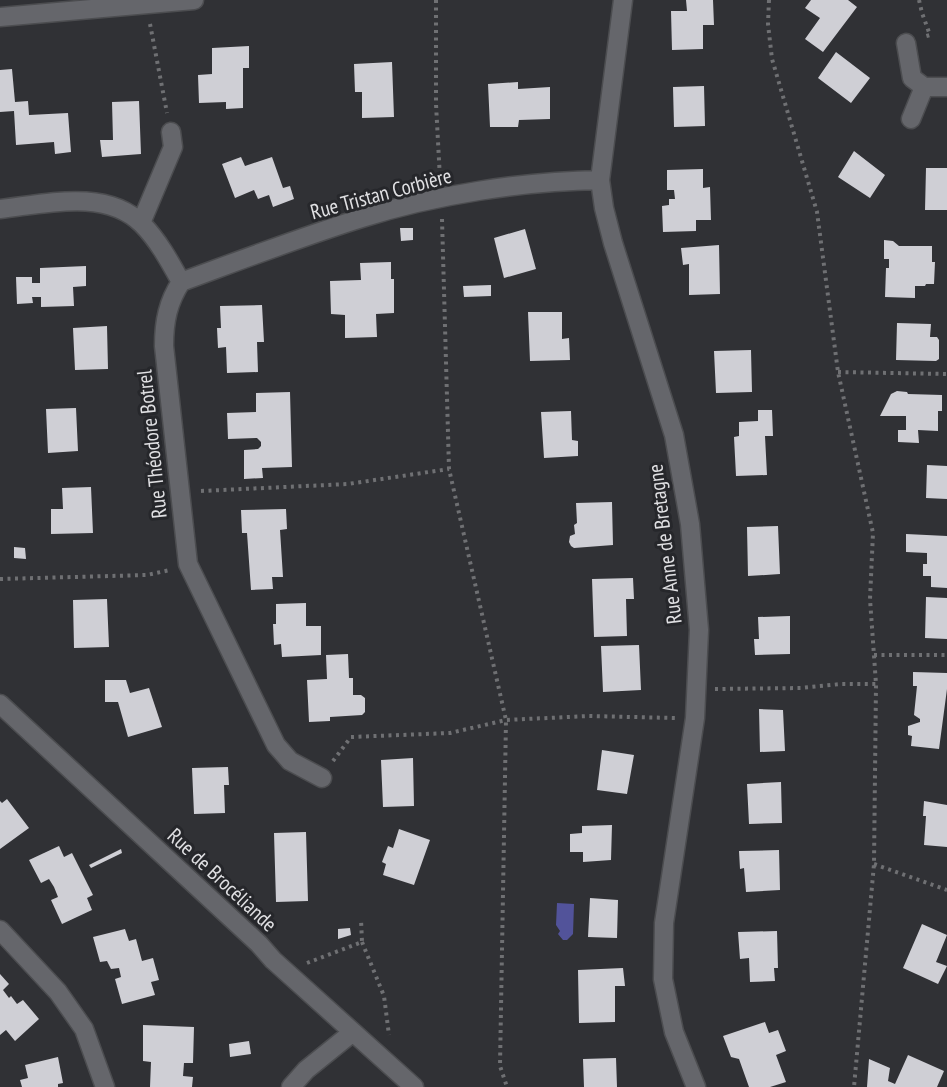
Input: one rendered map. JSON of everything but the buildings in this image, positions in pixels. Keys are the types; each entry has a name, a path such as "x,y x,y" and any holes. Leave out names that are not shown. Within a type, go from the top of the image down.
{"street":[{"path":"0,17 194,0"},
{"name":"Rue Anne de Bretagne","path":"623,0 600,180 604,208 614,243 665,403 681,470 690,524 699,630 695,718 664,923 663,979 674,1032 696,1087"},
{"path":"906,43 912,78 924,87 947,87"},
{"path":"911,119 924,87"},
{"path":"141,223 173,147 171,132"},
{"name":"Rue Tristan Corbière","path":"181,282 363,218 441,198 566,180 600,180"},
{"path":"0,209 75,201 107,204 125,211 141,223 154,238 181,282"},
{"name":"Rue Théodore Botrel","path":"181,282 173,294 166,314 164,346 188,564 276,745 290,761 322,778"},
{"name":"Rue de Brocéliande","path":"0,704 414,1087"},
{"path":"0,930 57,992 84,1029 105,1087"},
{"path":"291,1087 306,1070 353,1032"}],"path":[{"path":"436,0 436,104 449,470 506,720 500,1066 507,1087"},
{"path":"769,0 768,24 772,59 817,212 838,372 873,534 870,599 876,684 874,864 855,1087"},
{"path":"147,4 171,132"},
{"path":"838,372 947,374"},
{"path":"179,492 348,484 449,470"},
{"path":"0,579 147,574 188,564"},
{"path":"874,655 947,655"},
{"path":"714,689 876,684"},
{"path":"322,778 351,737 450,733 506,720 589,716 695,718"},
{"path":"874,864 947,890"},
{"path":"361,919 362,942 384,996 389,1031 388,1063"},
{"path":"306,963 362,942"}],"shaded area":[{"path":"557,903 574,904 573,934 567,940 563,940 558,934 560,931 556,925"}]}
